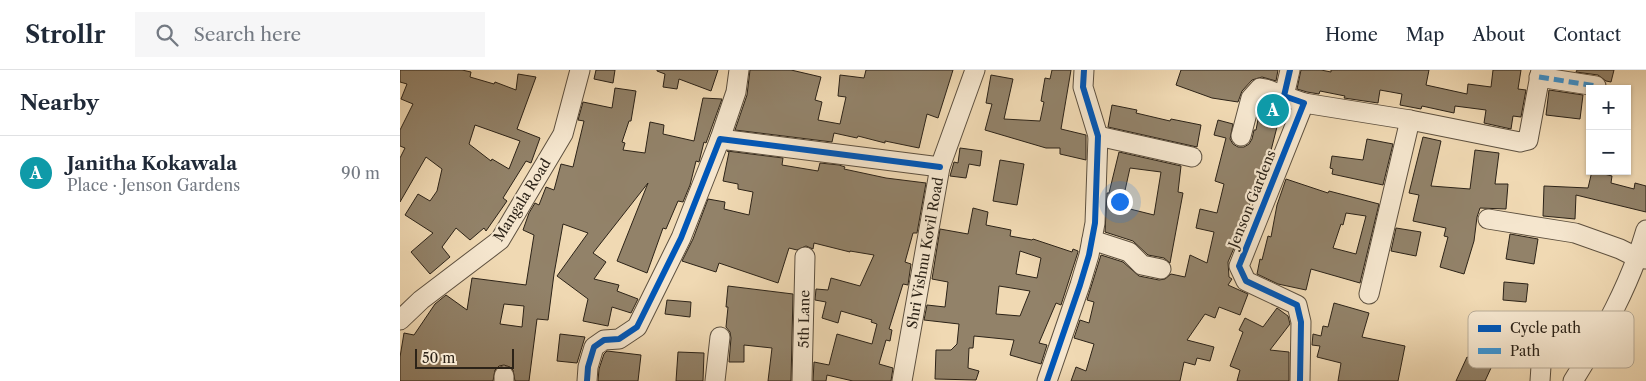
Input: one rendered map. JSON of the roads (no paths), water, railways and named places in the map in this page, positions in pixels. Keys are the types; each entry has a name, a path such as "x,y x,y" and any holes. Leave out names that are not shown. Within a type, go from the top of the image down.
{"street":[{"name":"Mangala Road","path":"400,320 421,300 500,240 563,134 580,70"},
{"path":"587,381 588,367 594,347 604,340 619,339 637,327 681,238 720,139 736,92 739,70"},
{"name":"Shri Vishnu Kovil Road","path":"902,381 940,167 975,70"},
{"path":"1047,381 1080,285 1095,223 1098,136 1083,88 1084,70"},
{"path":"1284,96 1290,70"},
{"path":"1241,136 1251,98 1260,88 1304,103 1410,120 1520,142 1528,140 1531,130 1540,74 1591,85"},
{"name":"Jenson Gardens","path":"1300,381 1301,322 1298,305 1246,281 1240,266 1304,103"},
{"path":"1369,294 1410,120"},
{"path":"1098,136 1192,157"},
{"path":"720,139 940,167"},
{"path":"1488,219 1575,233 1642,258"},
{"path":"1613,311 1642,258 1646,230"},
{"path":"1092,240 1129,252 1142,265 1161,269"},
{"name":"5th Lane","path":"802,381 805,256"},
{"path":"715,381 720,337"},
{"path":"1540,381 1541,368"},
{"path":"1573,381 1581,368"}],"place":[{"name":"Janitha Kokawala","path":"1273,110"}]}
